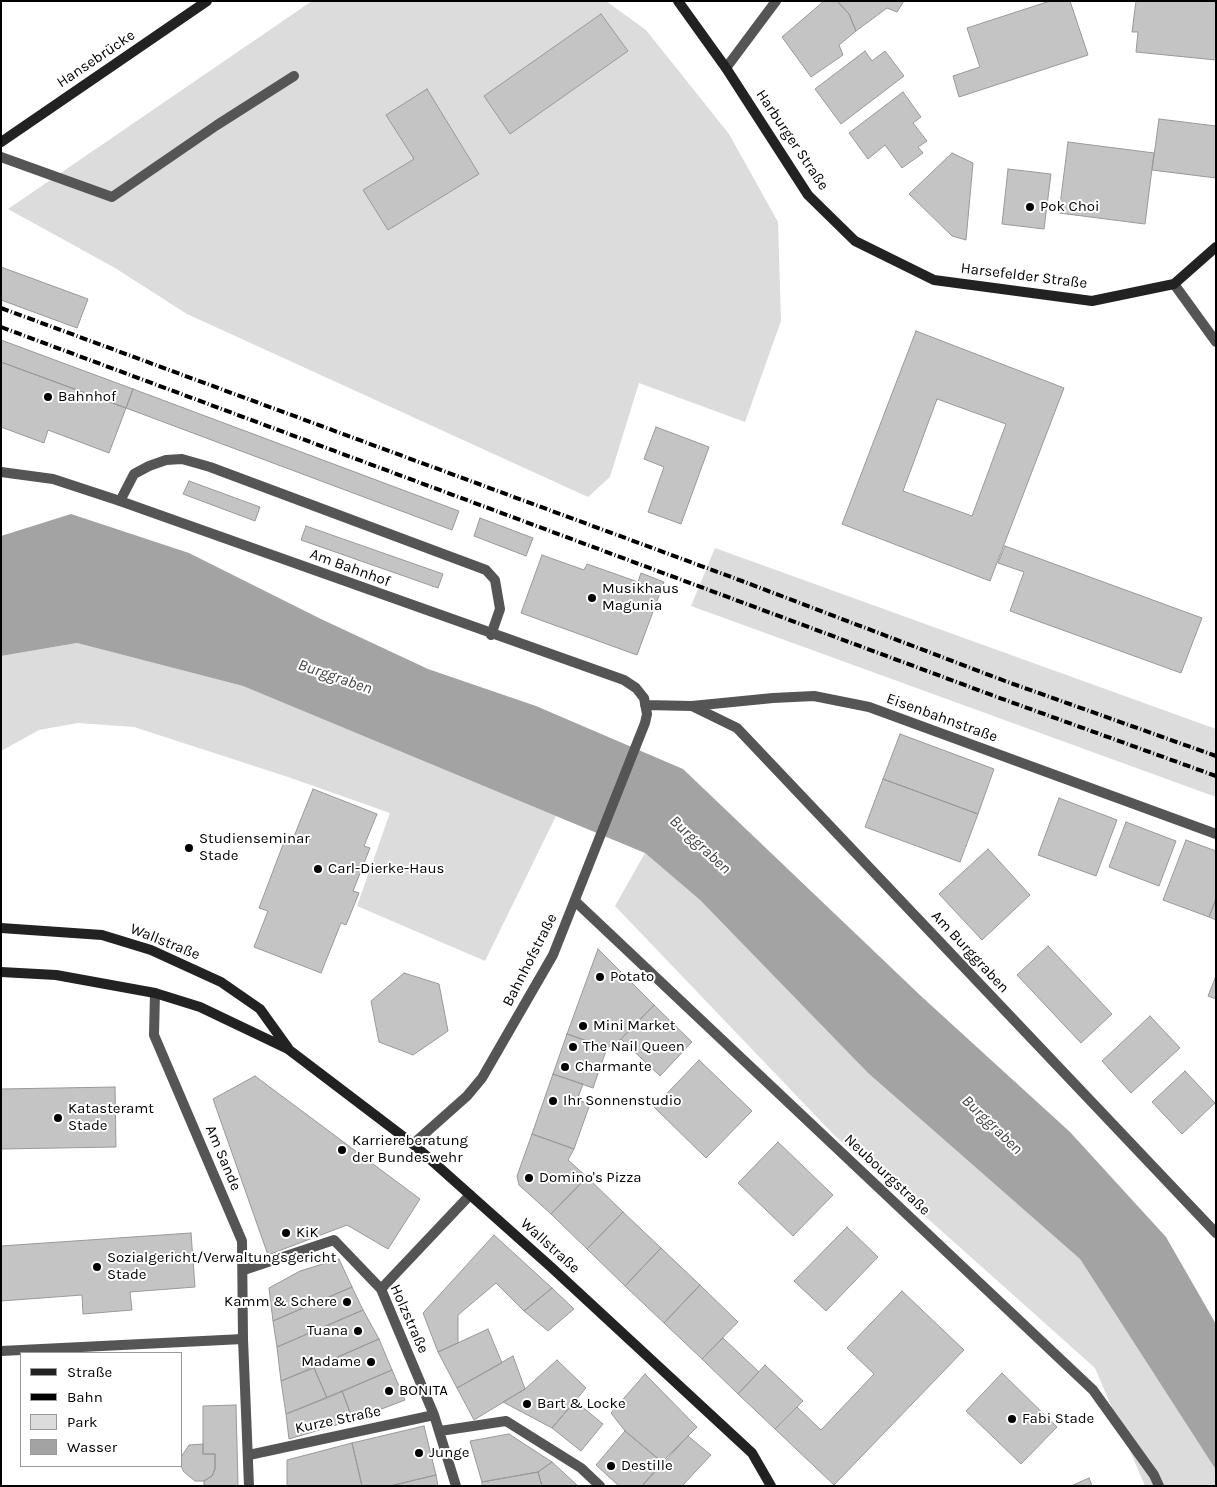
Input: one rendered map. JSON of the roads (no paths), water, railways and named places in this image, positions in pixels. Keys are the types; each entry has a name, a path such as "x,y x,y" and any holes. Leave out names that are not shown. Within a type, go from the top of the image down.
{"main road":[{"name":"Hansebrücke","path":"1,142 207,1"},
{"name":"Harburger Straße","path":"678,1 726,68 808,195 855,241 934,280"},
{"path":"1174,284 1216,247"},
{"name":"Harsefelder Straße","path":"934,280 1092,300 1174,284"},
{"name":"Wallstraße","path":"3,927 102,935 128,942 178,962 221,982 260,1009 288,1049"},
{"name":"Wallstraße","path":"1,972 56,975 155,993 200,1006 288,1049 413,1144 470,1195 752,1454 772,1486"}],"street":[{"path":"726,68 776,1"},
{"path":"1,157 112,197 217,125 294,76"},
{"path":"1174,284 1216,342"},
{"path":"120,501 134,474 149,466 166,460 182,460 210,467 486,570 495,580 500,609 491,635"},
{"name":"Am Bahnhof","path":"1,472 53,479 120,501 491,635 624,680 636,688 644,698 646,705"},
{"name":"Eisenbahnstraße","path":"646,705 692,706 814,696 868,707 1216,834"},
{"name":"Bahnhofstraße","path":"413,1144 467,1096 482,1078 553,955 576,902 589,863 646,724 646,705"},
{"name":"Am Burggraben","path":"692,706 737,728 1216,1234"},
{"name":"Neubourgstraße","path":"576,902 1093,1390 1154,1475 1159,1486"},
{"name":"Am Sande","path":"155,993 154,1035 242,1241 244,1270 242,1339 249,1486"},
{"path":"381,1289 470,1195"},
{"name":"Holzstraße","path":"244,1270 334,1240 381,1289 434,1414 456,1486"},
{"path":"1,1351 242,1339"},
{"name":"Kurze Straße","path":"249,1455 434,1414"},
{"path":"440,1430 506,1421 581,1468 600,1486"}],"water":[{"name":"Burggraben","path":"71,514 189,553 321,619 428,669 536,706 683,769 922,997 1070,1132 1166,1237 1216,1324 1216,1470 1080,1259 868,1073 700,900 645,853 243,686 77,643 1,656 1,536"}],"railway":[{"path":"1,308 742,581 1005,681 1216,756"},
{"path":"1,327 997,697 1216,776"}],"place":[{"name":"Pok Choi","path":"1030,207"},
{"name":"Bahnhof","path":"48,397"},
{"name":"Musikhaus Magunia","path":"592,598"},
{"name":"Studienseminar Stade","path":"189,848"},
{"name":"Carl-Dierke-Haus","path":"318,869"},
{"name":"Potato","path":"600,977"},
{"name":"Mini Market","path":"583,1026"},
{"name":"The Nail Queen","path":"573,1047"},
{"name":"Charmante","path":"565,1067"},
{"name":"Ihr Sonnenstudio","path":"553,1101"},
{"name":"Katasteramt Stade","path":"58,1118"},
{"name":"Karriereberatung der Bundeswehr","path":"342,1150"},
{"name":"Domino's Pizza","path":"529,1178"},
{"name":"KiK","path":"286,1233"},
{"name":"Sozialgericht/Verwaltungsgericht Stade","path":"97,1267"},
{"name":"Kamm & Schere","path":"347,1302"},
{"name":"Tuana","path":"358,1331"},
{"name":"Madame","path":"371,1362"},
{"name":"BONITA","path":"389,1391"},
{"name":"Bart & Locke","path":"527,1404"},
{"name":"Fabi Stade","path":"1012,1419"},
{"name":"Junge","path":"419,1453"},
{"name":"Destille","path":"611,1466"}]}
